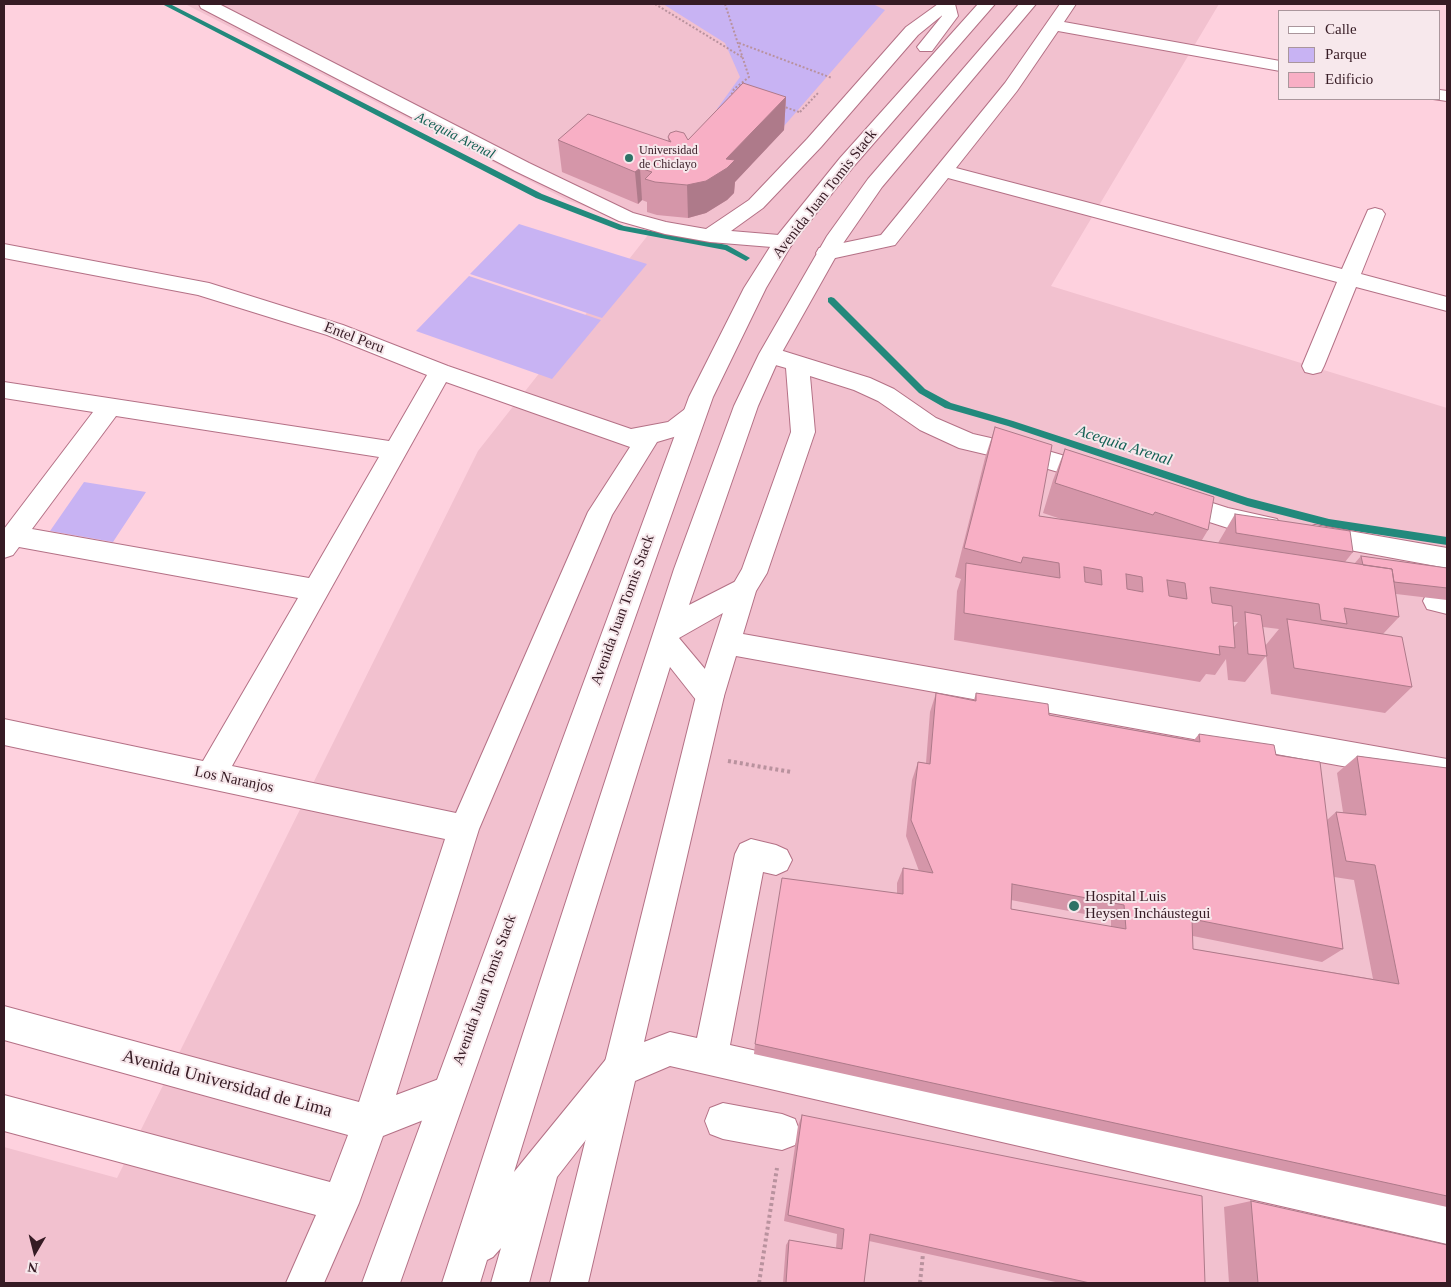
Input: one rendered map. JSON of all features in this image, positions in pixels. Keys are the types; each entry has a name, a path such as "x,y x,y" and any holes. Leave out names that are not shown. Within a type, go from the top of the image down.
{"street":[{"path":"207,4 522,168 626,217 665,228 710,236 784,241"},
{"path":"710,236 756,204 831,124 912,31 948,4 950,16 927,44 896,107"},
{"name":"Avenida Juan Tomis Stack","path":"381,1283 447,1094 693,416 755,288 784,241 896,107 987,4"},
{"path":"466,1269 687,569 746,406 770,354 826,253 875,184 1028,4"},
{"path":"826,253 888,240 1012,87 1068,4"},
{"path":"1055,25 1278,66"},
{"path":"944,172 1447,304"},
{"path":"1313,366 1351,278 1375,214"},
{"path":"4,272 7,254"},
{"name":"Entel Peru","path":"7,254 201,288 335,330 440,372 630,438 649,436 676,428 693,416"},
{"path":"770,354 862,384 886,395 928,424 968,442 1048,460 1117,482"},
{"path":"569,1283 710,696 744,588 754,573 803,432 797,363"},
{"path":"211,775 314,590 440,372"},
{"path":"4,390 112,405 395,451"},
{"path":"112,405 8,542 314,590"},
{"path":"305,1283 340,1203 370,1123 464,829 601,512 649,436"},
{"path":"1153,493 1228,518 1305,534 1447,558"},
{"path":"666,635 744,588"},
{"path":"666,635 710,696"},
{"path":"726,643 1447,772"},
{"name":"Los Naranjos","path":"4,732 464,829"},
{"path":"710,1059 751,854 776,860"},
{"name":"Avenida Universidad de Lima","path":"4,1023 370,1123"},
{"path":"466,1269 619,1070 670,1049 1447,1225"},
{"path":"370,1123 447,1094"},
{"path":"4,1113 340,1203"},
{"path":"723,1121 782,1132"},
{"path":"510,1283 542,1169"}],"path":[{"path":"655,4 743,58"},
{"path":"725,4 749,77 734,90 728,102"},
{"path":"738,43 833,78 826,84"},
{"path":"734,90 743,93"},
{"path":"800,112 820,91"},
{"path":"781,105 831,124"},
{"path":"759,1283 782,1132"},
{"path":"920,1283 923,1254"}],"shaded area":[{"path":"185,4 1219,4 1051,286 1447,408 1447,1283 4,1283 4,1147 117,1178 478,451 652,230 567,200"}],"green space":[{"path":"663,4 873,4 885,10 784,126 717,109 740,77 725,43"},
{"path":"519,224 647,264 602,318 470,274"},
{"path":"469,276 601,320 552,379 416,331"},
{"path":"84,482 146,492 113,542 50,531"}],"building":[{"path":"743,83 786,97 726,159 735,160 727,168 706,181 687,185 655,182 645,179 652,172 640,168 635,172 558,140 588,114 671,142 668,137 670,133 676,131 684,133 688,140"},
{"path":"995,427 1052,445 1039,516 1392,569 1399,617 1344,608 1347,624 1321,620 1319,604 1210,587 1212,603 1232,606 1235,648 1219,646 1220,655 964,613 966,563 1060,578 1059,563 1023,557 1021,563 964,548","holes":["1084,567 1101,570 1102,585 1085,582","1126,574 1142,577 1143,592 1127,589","1167,580 1185,583 1187,599 1169,596"]},
{"path":"1065,449 1214,497 1208,530 1155,512 1153,515 1055,483"},
{"path":"1235,514 1350,531 1353,552 1236,533"},
{"path":"1361,556 1447,568 1447,588 1394,582 1392,569 1363,565"},
{"path":"1245,612 1261,615 1267,656 1248,654"},
{"path":"1287,619 1402,637 1412,687 1294,668"},
{"name":"Hospital Luis Heysen Incháustegui","path":"936,693 976,701 976,693 1048,704 1049,715 1200,742 1199,734 1274,745 1276,755 1320,762 1343,949 1192,919 1193,949 1399,984 1375,865 1346,861 1336,812 1366,815 1357,756 1447,768 1447,1196 755,1044 782,878 903,894 903,868 933,873 911,820 918,762 930,764","holes":["1012,884 1124,905 1126,929 1011,909"]},
{"path":"802,1115 1202,1196 1205,1283 1090,1283 870,1234 864,1283 786,1283 789,1240 842,1249 844,1229 788,1215"},
{"path":"1251,1201 1447,1245 1447,1283 1258,1283"}],"waterway":[{"name":"Acequia Arenal","path":"165,4 539,196 622,228 727,248 746,258"},
{"name":"Acequia Arenal","path":"831,300 922,391 948,406 1010,423 1247,502 1329,523 1447,541"}],"place":[{"name":"Universidad de Chiclayo","path":"629,158"},
{"name":"Hospital Luis Heysen Incháustegui","path":"1074,906"}]}
